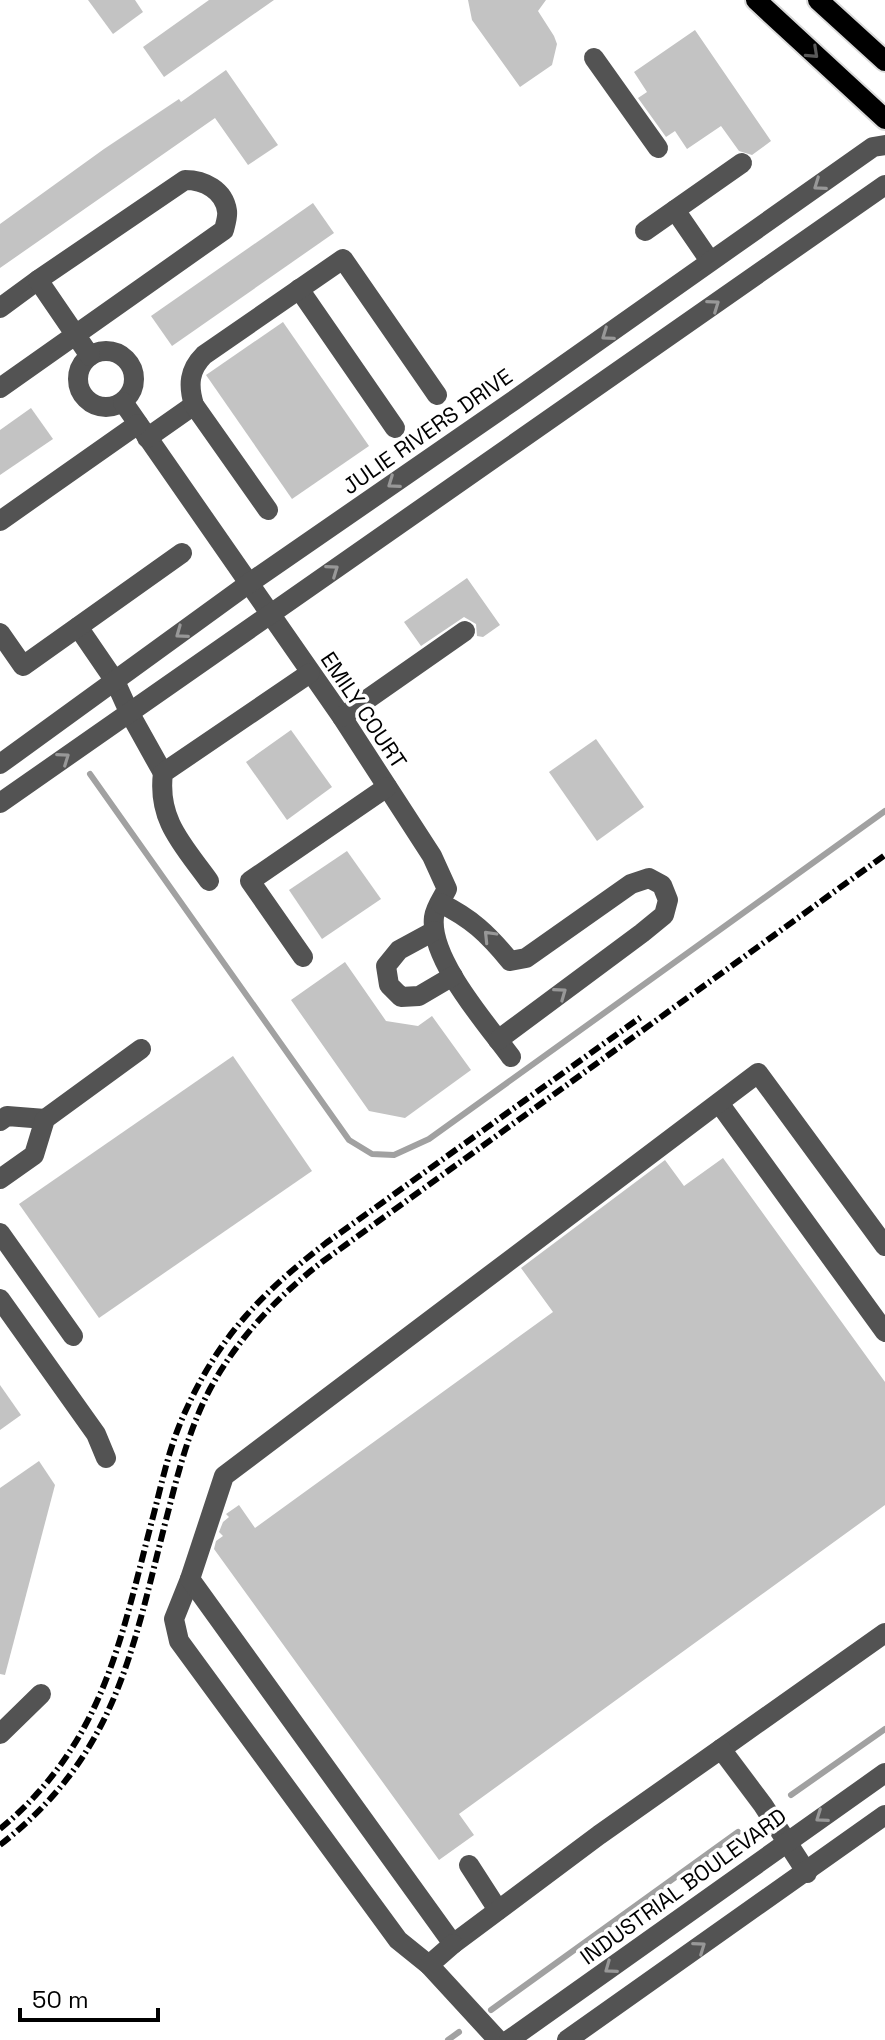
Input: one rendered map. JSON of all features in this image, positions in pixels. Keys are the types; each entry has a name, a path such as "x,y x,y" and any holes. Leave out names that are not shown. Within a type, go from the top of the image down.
{"main road":[{"path":"756,0 885,119"},
{"path":"818,0 885,61"}],"street":[{"path":"594,58 658,148"},
{"name":"JULIE RIVERS DRIVE","path":"0,764 248,584 873,147 885,145"},
{"path":"645,231 742,163"},
{"path":"0,308 185,180 201,180 218,192 228,212 224,230 0,388"},
{"path":"0,803 885,185"},
{"path":"675,210 710,261"},
{"path":"268,510 194,405 189,390 191,375 204,355 343,259 437,395"},
{"path":"38,280 90,356"},
{"path":"299,289 395,428"},
{"path":"109,351 126,359 132,367 134,386 123,402 115,406 97,406 83,395 78,379 79,370 90,356 109,351"},
{"path":"513,401 535,431"},
{"name":"EMILY COURT","path":"123,402 342,717 432,856 447,889 434,915 434,931"},
{"path":"0,521 143,431 194,405"},
{"path":"0,633 23,666 182,553"},
{"path":"78,627 115,681 163,773 163,810 173,830 209,881"},
{"path":"342,717 465,631"},
{"path":"163,773 310,673"},
{"path":"303,957 250,881 387,787"},
{"path":"440,903 460,912 486,931 510,961 526,958 631,884 649,878 662,885 668,900 664,915 498,1040"},
{"path":"453,976 419,996 401,997 389,985 386,966 399,950 434,931 435,940 453,976 511,1057"},
{"path":"0,1179 34,1155 45,1119 141,1049"},
{"path":"498,2040 429,1965 398,1940 179,1641 174,1619 224,1476 758,1073 885,1246"},
{"path":"719,1103 885,1332"},
{"path":"0,1121 7,1116 45,1119"},
{"path":"0,1233 73,1336"},
{"path":"0,1299 96,1434 106,1458"},
{"path":"190,1579 453,1944"},
{"path":"429,1965 498,1910 885,1633"},
{"path":"0,1734 41,1694"},
{"path":"721,1749 807,1873"},
{"name":"INDUSTRIAL BOULEVARD","path":"509,2040 885,1773"},
{"path":"567,2040 885,1815"},
{"path":"469,1865 498,1910"}],"building":[{"path":"88,0 135,0 143,12 113,34"},
{"path":"209,0 274,0 164,77 143,47"},
{"path":"468,0 546,0 538,11 557,44 552,65 520,87 472,20"},
{"path":"695,30 771,141 752,155 739,151 721,126 687,149 675,131 666,137 638,98 647,92 634,72"},
{"path":"226,70 278,145 248,165 215,118 0,268 0,224 104,149 179,99 181,102"},
{"path":"313,203 334,233 172,346 151,316"},
{"path":"283,322 369,446 292,499 206,375"},
{"path":"31,408 53,439 0,475 0,430"},
{"path":"467,578 500,625 483,637 477,636 476,624 464,617 421,646 404,622"},
{"path":"291,730 332,787 287,820 246,762"},
{"path":"596,739 644,807 597,841 549,772"},
{"path":"347,851 381,899 322,939 289,890"},
{"path":"345,962 386,1021 418,1026 432,1016 471,1070 405,1118 369,1111 291,1000"},
{"path":"233,1056 312,1171 99,1318 19,1204"},
{"path":"723,1158 885,1382 885,1505 459,1814 474,1835 439,1860 214,1549 216,1541 223,1536 219,1532 229,1517 226,1514 239,1505 255,1528 553,1312 521,1268 665,1160 684,1186"},
{"path":"0,1385 21,1415 0,1430"},
{"path":"39,1461 55,1485 5,1675 0,1674 0,1488"}],"waterway":[{"path":"90,774 349,1140 372,1154 394,1155 429,1139 885,811"},
{"path":"791,1795 885,1729"},
{"path":"491,2010 738,1832"},
{"path":"448,2040 459,2032"}],"railway":[{"path":"0,1845 39,1810 71,1774 95,1737 130,1655 180,1467 196,1420 221,1371 259,1320 322,1262 885,855"},
{"path":"0,1829 35,1796 64,1760 104,1685 131,1602 177,1430 209,1365 225,1342 280,1281 326,1243 641,1017"}]}
